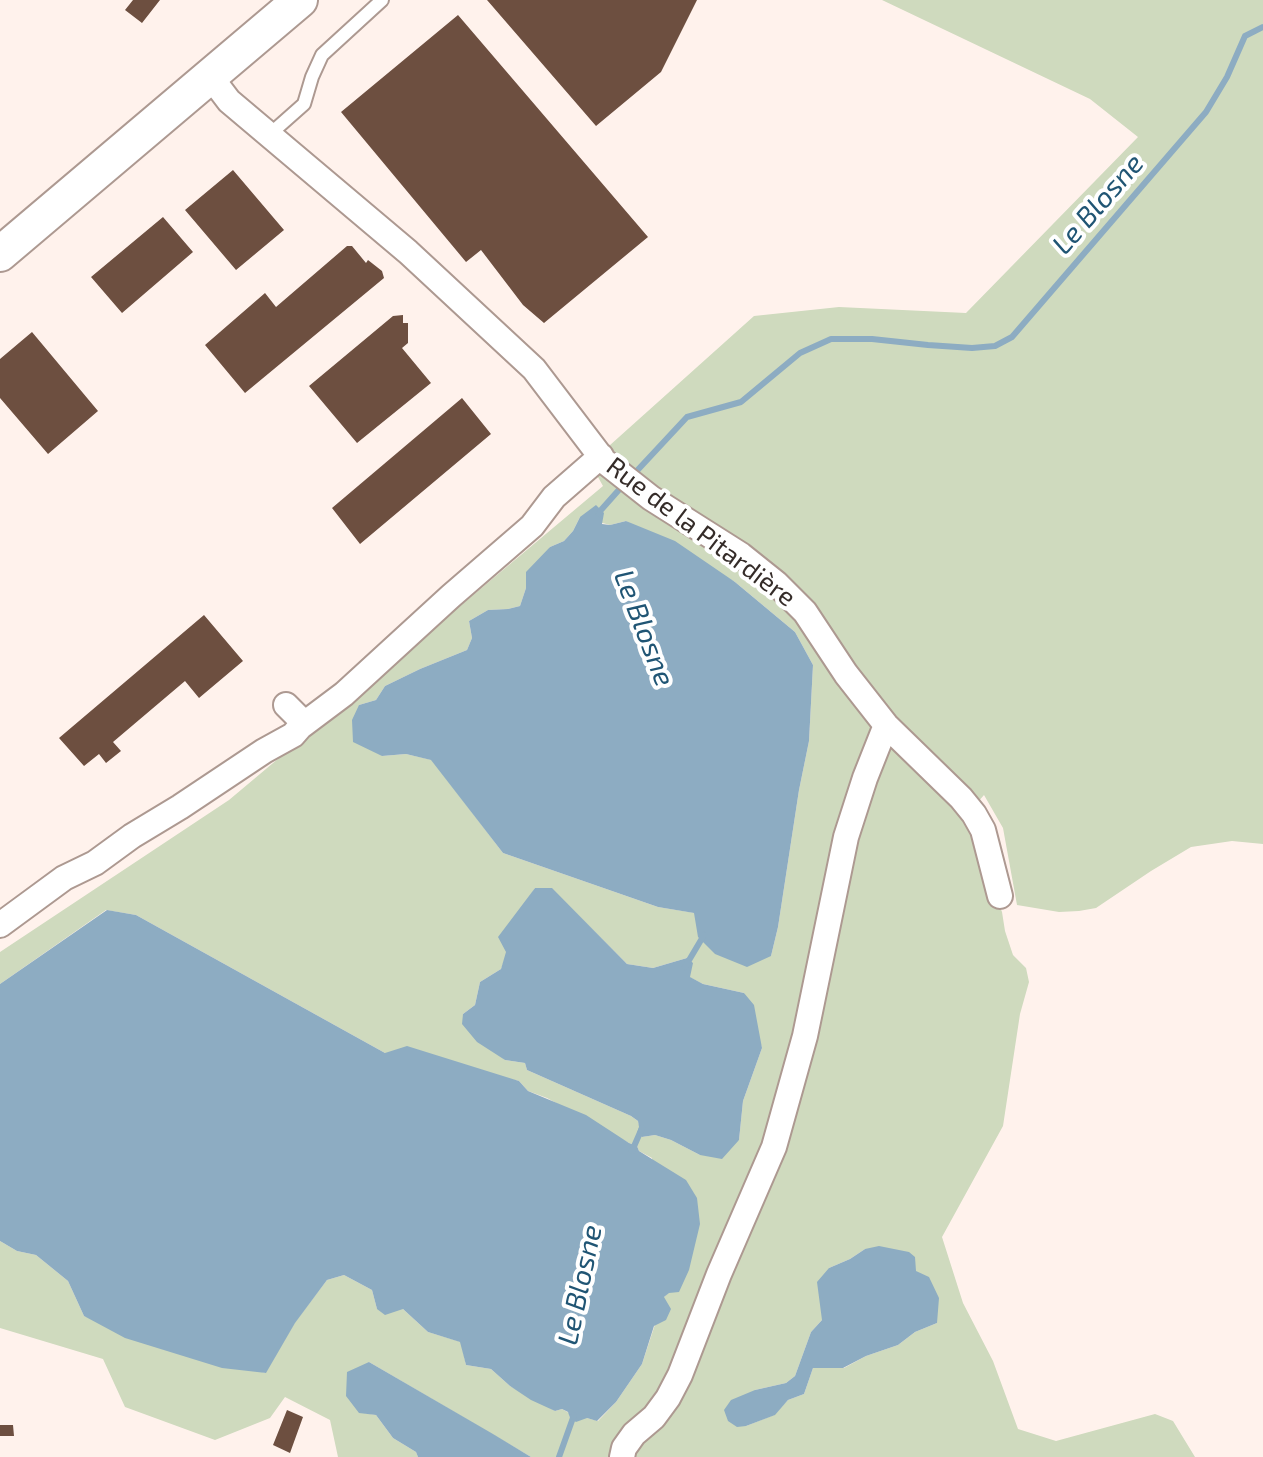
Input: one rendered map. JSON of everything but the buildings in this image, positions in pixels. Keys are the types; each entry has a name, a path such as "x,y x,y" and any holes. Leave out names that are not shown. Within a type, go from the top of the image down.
{"main road":[{"path":"0,254 300,0"}],"street":[{"name":"Rue de la Pitardière","path":"210,76 229,101 408,252 534,369 602,458 651,498 741,555 805,612 846,674 886,725 974,814 983,830 1000,896"},
{"path":"0,925 64,878 95,863 132,836 293,735 344,694 532,526 554,497 602,458"},
{"path":"286,705 299,718 300,727"},
{"path":"622,1457 624,1448 634,1434 654,1417 680,1375 719,1274 774,1147 805,1036 846,837 886,725"}],"lane":[{"path":"269,135 304,104 322,55 382,0"}],"green space":[{"path":"882,0 1263,0 1263,844 1232,841 1191,847 1096,908 1059,912 1017,905 1003,828 984,795 964,818 1002,912 1013,955 1026,968 1029,982 1020,1014 1003,1126 942,1237 963,1303 993,1361 1018,1429 1056,1441 1155,1414 1173,1421 1195,1457 531,1457 369,1362 359,1412 376,1415 393,1438 416,1452 418,1457 338,1457 330,1420 285,1397 270,1418 215,1440 125,1407 103,1359 0,1328 0,1241 17,1251 36,1255 68,1281 84,1316 265,1373 295,1322 327,1280 344,1275 372,1290 377,1309 403,1309 428,1332 461,1342 466,1365 491,1369 510,1386 555,1411 562,1409 569,1413 570,1418 598,1421 616,1402 642,1364 668,1293 652,1158 639,1151 637,1146 528,1091 519,1081 385,1053 136,915 106,910 0,984 0,952 229,800 603,486 590,463 754,316 839,307 966,313 1138,137 1090,99","holes":["580,517 610,525 626,521 735,582 795,632 813,665 809,741 771,956 695,913 658,907 503,853 432,760 406,754 382,756 359,705 376,700 385,686 467,650 472,638 469,621 488,610 520,606 526,588 550,547 564,541","535,888 552,889 627,964 653,968 687,958 689,977 703,984 744,993 762,1048 743,1101 739,1140 700,1155 655,1135 642,1137 638,1121 631,1116 527,1070 525,1063 505,1060 463,1014 475,1005 480,982 501,969","865,1249 937,1323 915,1332 898,1345 866,1356 844,1368 813,1368 804,1394 788,1400 774,1415 746,1426 755,1390 786,1383 795,1376 811,1332 822,1320 829,1268"]}],"water":[{"path":"596,505 604,513 602,524 626,521 675,541 735,582 795,632 813,665 809,741 778,927 771,956 747,967 715,954 698,937 694,913 658,907 503,853 431,760 406,754 382,756 353,742 352,720 359,705 376,700 385,686 467,650 472,638 469,621 488,610 520,606 526,588 526,572 550,547 564,541 580,517"},
{"path":"535,888 552,888 627,964 653,968 687,958 693,963 690,977 703,984 744,993 754,1005 762,1048 743,1101 739,1140 722,1159 700,1155 655,1135 642,1137 637,1133 638,1121 631,1116 527,1070 525,1063 505,1060 477,1042 462,1024 463,1014 475,1005 480,982 501,969 506,952 498,937"},
{"path":"107,910 136,915 385,1053 407,1046 519,1081 528,1091 586,1115 686,1180 697,1198 700,1224 689,1270 679,1292 664,1297 671,1309 666,1320 654,1326 642,1364 616,1402 597,1421 587,1418 576,1422 562,1409 555,1411 531,1400 491,1369 466,1365 460,1342 428,1332 403,1309 385,1315 377,1309 372,1290 344,1275 327,1280 295,1323 266,1373 222,1368 125,1338 84,1316 68,1281 36,1255 17,1251 0,1241 0,984"},
{"path":"879,1246 909,1252 915,1257 916,1271 929,1277 939,1298 937,1323 915,1332 898,1345 843,1368 813,1368 804,1394 788,1400 775,1415 746,1426 737,1427 728,1421 724,1410 731,1400 755,1390 786,1383 795,1376 811,1332 822,1320 817,1282 829,1268 865,1249"},
{"path":"369,1362 531,1457 418,1457 416,1452 393,1438 376,1415 359,1413 346,1396 347,1372"}],"waterway":[{"name":"Le Blosne","path":"633,475 687,417 741,402 800,353 831,339 872,339 972,348 995,346 1012,337 1206,112 1227,77 1245,36 1263,27"},
{"name":"Le Blosne","path":"599,514 625,483"},
{"name":"Le Blosne","path":"685,967 704,935"},
{"name":"Le Blosne","path":"632,1151 642,1128"},
{"name":"Le Blosne","path":"559,1457 574,1415"}]}
